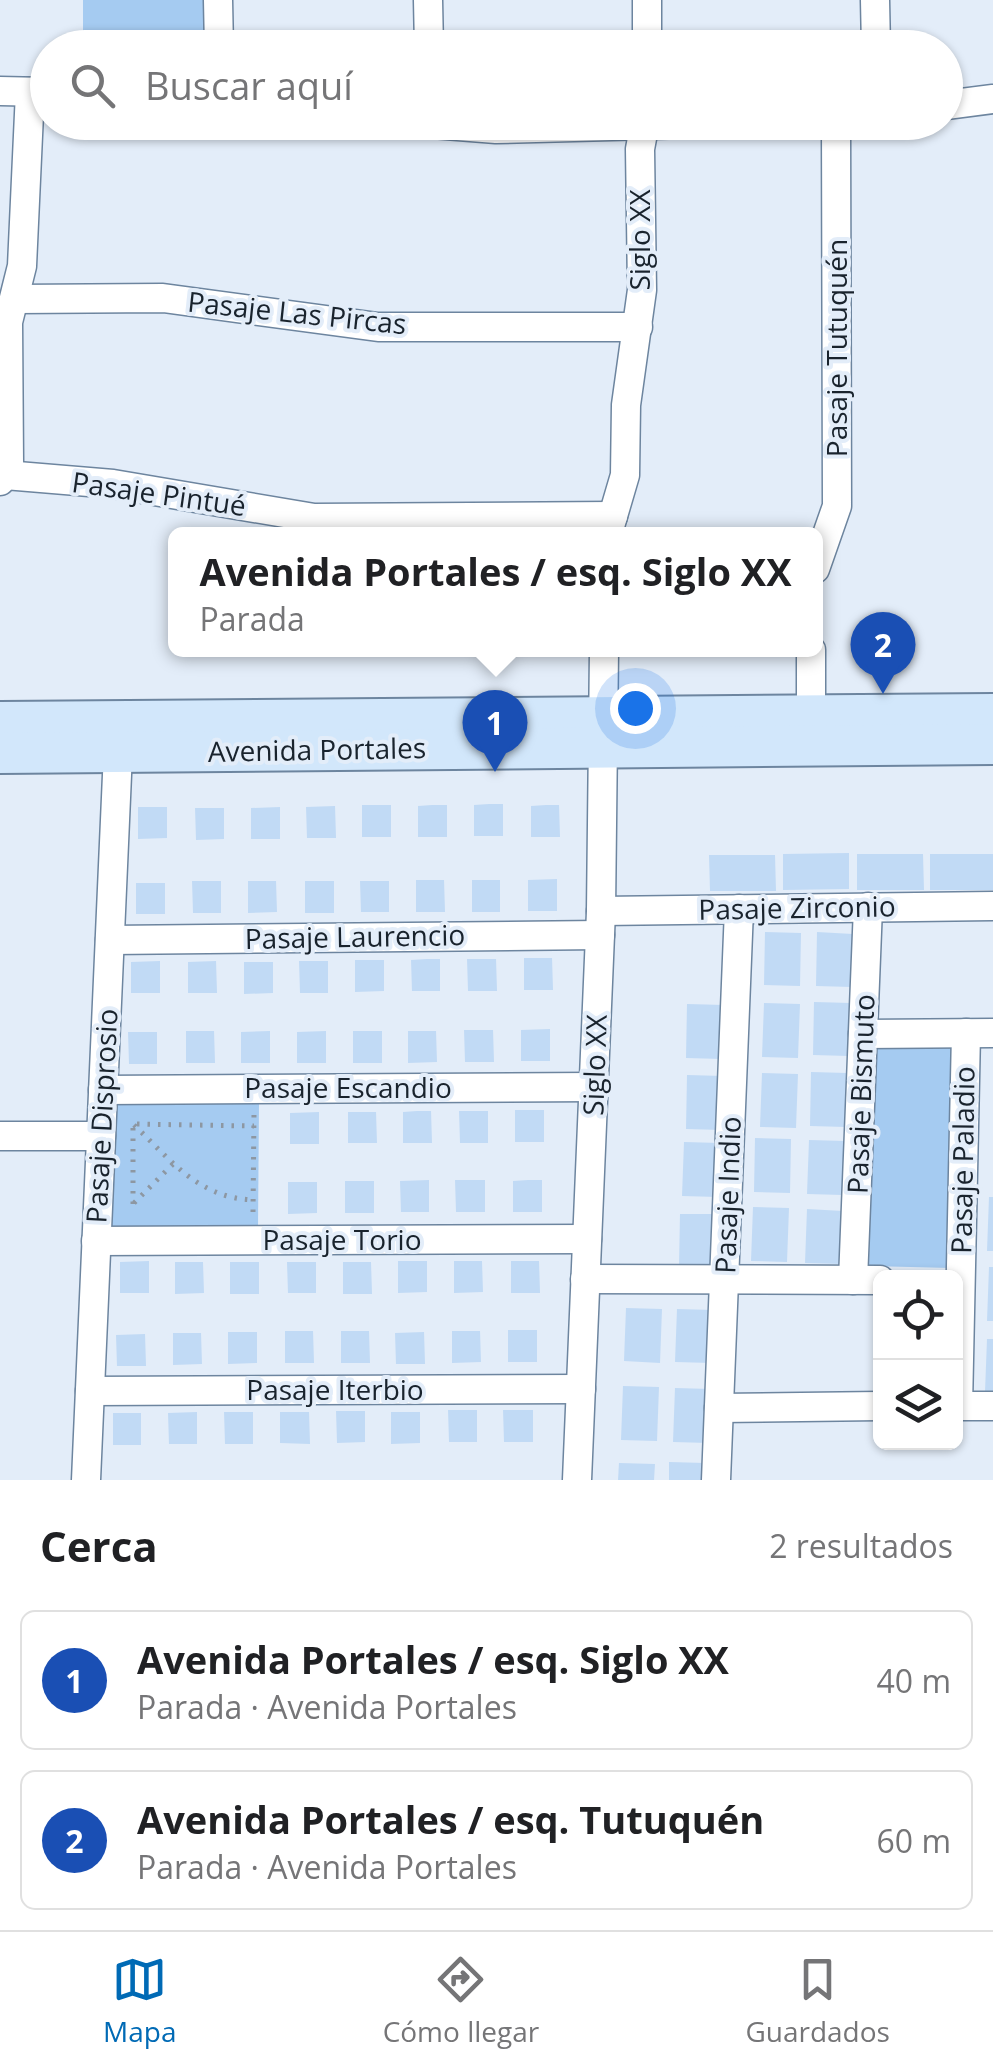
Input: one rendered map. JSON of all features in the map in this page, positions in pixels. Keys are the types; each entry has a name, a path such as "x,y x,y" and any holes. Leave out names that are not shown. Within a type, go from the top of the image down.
{"main road":[{"name":"Avenida Portales","path":"0,753 118,752 604,732 811,716 993,714"},
{"name":"Avenida Portales","path":"0,722 604,732 993,744"}],"street":[{"path":"218,0 219,30"},
{"path":"428,0 429,30"},
{"path":"647,0 648,30"},
{"path":"875,0 876,30"},
{"path":"0,90 30,92"},
{"path":"963,103 993,99"},
{"path":"2,478 9,463 8,322 22,266 34,140"},
{"name":"Siglo XX","path":"610,525 625,474 626,405 638,327 644,140"},
{"name":"Pasaje Tutuquén","path":"823,546 837,506 836,140"},
{"name":"Pasaje Las Pircas","path":"16,299 163,298 378,326 638,327"},
{"name":"Pasaje Pintué","path":"2,478 113,484 314,518 610,525"},
{"name":"Siglo XX","path":"577,1480 600,923 604,657"},
{"path":"811,657 811,716"},
{"name":"Pasaje Disprosio","path":"86,1480 118,752"},
{"name":"Pasaje Zirconio","path":"600,923 739,909 993,906"},
{"name":"Pasaje Bismuto","path":"867,1280 863,1034 868,908"},
{"name":"Pasaje Indio","path":"716,1480 739,909"},
{"name":"Pasaje Laurencio","path":"110,940 600,923"},
{"path":"863,1034 979,1033"},
{"name":"Pasaje Paladio","path":"959,1270 979,1033"},
{"name":"Pasaje Escandio","path":"103,1090 594,1087"},
{"path":"0,1136 101,1136"},
{"name":"Pasaje Torio","path":"96,1240 587,1239"},
{"path":"585,1279 867,1280"},
{"name":"Pasaje Iterbio","path":"90,1391 581,1390"},
{"path":"719,1408 873,1406"},
{"path":"963,1406 993,1406"}],"path":[{"path":"253,1240 255,1089"},
{"path":"103,1090 173,1164 209,1192 254,1200"},
{"path":"134,1124 254,1126"},
{"path":"133,1204 134,1124"},
{"path":"96,1240 173,1164"}],"shaded area":[{"path":"83,0 207,0 208,30 83,30"},
{"path":"872,1045 955,1047 952,1268 869,1266"},
{"path":"110,1103 259,1104 258,1227 109,1226"}],"building":[{"path":"503,804 503,836 474,836 474,805"},
{"path":"362,805 391,805 391,837 362,837"},
{"path":"447,805 447,837 418,837 418,806"},
{"path":"559,805 560,837 531,837 531,806"},
{"path":"335,806 336,838 307,838 306,807"},
{"path":"138,807 167,807 167,838 138,839"},
{"path":"280,807 280,839 251,839 251,808"},
{"path":"195,808 224,808 224,839 196,840"},
{"path":"849,853 849,889 783,890 783,854"},
{"path":"857,854 923,854 924,890 857,890"},
{"path":"930,854 993,854 993,890 930,890"},
{"path":"709,855 775,855 776,891 710,891"},
{"path":"557,879 557,911 528,911 528,880"},
{"path":"416,880 444,880 445,912 416,912"},
{"path":"472,880 500,880 500,912 472,912"},
{"path":"192,881 221,881 221,913 193,913"},
{"path":"248,881 276,881 277,912 248,913"},
{"path":"305,881 334,881 334,913 305,913"},
{"path":"360,881 389,881 389,912 361,912"},
{"path":"136,883 165,883 165,914 136,914"},
{"path":"765,932 801,933 800,986 764,985"},
{"path":"817,932 853,934 852,987 816,986"},
{"path":"524,958 552,958 553,990 524,990"},
{"path":"440,959 440,991 412,991 411,960"},
{"path":"467,959 496,959 497,991 468,991"},
{"path":"355,960 384,960 384,991 355,992"},
{"path":"160,961 160,993 131,993 131,962"},
{"path":"216,961 217,993 188,993 188,962"},
{"path":"299,961 328,961 328,993 300,993"},
{"path":"244,962 273,962 273,993 244,994"},
{"path":"814,1002 851,1003 849,1056 813,1055"},
{"path":"764,1003 800,1004 798,1058 762,1057"},
{"path":"687,1004 724,1005 722,1059 686,1058"},
{"path":"550,1029 550,1061 521,1061 521,1030"},
{"path":"464,1030 493,1030 494,1062 465,1062"},
{"path":"186,1031 214,1031 215,1063 186,1063"},
{"path":"270,1031 270,1063 241,1063 241,1032"},
{"path":"326,1031 326,1063 297,1063 297,1032"},
{"path":"353,1031 382,1031 382,1063 353,1063"},
{"path":"408,1031 436,1031 437,1062 408,1063"},
{"path":"128,1032 157,1032 157,1064 129,1064"},
{"path":"811,1072 847,1073 846,1127 810,1126"},
{"path":"762,1073 798,1074 796,1128 760,1127"},
{"path":"687,1075 723,1076 722,1130 686,1129"},
{"path":"515,1110 544,1110 544,1142 515,1142"},
{"path":"431,1111 432,1143 403,1143 403,1112"},
{"path":"459,1111 488,1111 488,1143 460,1143"},
{"path":"319,1112 319,1144 290,1144 290,1113"},
{"path":"348,1112 376,1112 377,1143 348,1143"},
{"path":"755,1138 791,1139 790,1193 754,1192"},
{"path":"809,1140 845,1141 843,1195 807,1194"},
{"path":"684,1142 720,1143 718,1197 682,1196"},
{"path":"429,1180 429,1212 401,1212 400,1181"},
{"path":"455,1180 485,1180 485,1212 456,1212"},
{"path":"542,1180 542,1212 513,1212 513,1181"},
{"path":"345,1181 374,1181 374,1213 345,1213"},
{"path":"288,1182 317,1182 317,1213 288,1214"},
{"path":"989,1197 993,1197 993,1251 987,1251"},
{"path":"753,1207 789,1208 787,1262 751,1261"},
{"path":"807,1209 843,1211 842,1264 805,1263"},
{"path":"680,1214 716,1214 715,1268 679,1267"},
{"path":"149,1261 149,1293 120,1293 120,1262"},
{"path":"398,1261 427,1261 427,1292 398,1293"},
{"path":"454,1261 482,1261 483,1292 454,1293"},
{"path":"511,1261 539,1261 540,1293 511,1293"},
{"path":"175,1262 203,1262 204,1293 175,1294"},
{"path":"230,1262 259,1262 259,1294 230,1294"},
{"path":"287,1262 316,1262 316,1293 288,1293"},
{"path":"343,1262 371,1262 372,1294 343,1294"},
{"path":"989,1267 993,1267 993,1321 987,1321"},
{"path":"626,1308 662,1309 660,1363 624,1361"},
{"path":"677,1309 713,1310 712,1363 675,1362"},
{"path":"508,1330 537,1330 537,1362 508,1362"},
{"path":"285,1331 313,1331 314,1363 285,1363"},
{"path":"341,1331 369,1331 370,1363 341,1363"},
{"path":"452,1331 480,1331 481,1362 452,1363"},
{"path":"228,1332 257,1332 257,1363 228,1364"},
{"path":"424,1332 425,1364 396,1364 395,1333"},
{"path":"173,1333 201,1333 202,1364 173,1365"},
{"path":"145,1334 146,1366 117,1366 116,1335"},
{"path":"987,1339 993,1339 993,1392 985,1392"},
{"path":"623,1386 659,1387 657,1441 621,1440"},
{"path":"675,1388 711,1389 709,1443 673,1442"},
{"path":"448,1410 477,1410 477,1442 449,1442"},
{"path":"503,1410 533,1410 533,1442 504,1442"},
{"path":"336,1411 365,1411 365,1442 337,1443"},
{"path":"197,1412 197,1444 169,1444 168,1413"},
{"path":"224,1412 253,1412 253,1444 225,1444"},
{"path":"280,1412 309,1412 310,1444 280,1443"},
{"path":"391,1412 420,1412 420,1443 391,1444"},
{"path":"113,1413 141,1413 141,1445 113,1445"},
{"path":"669,1462 705,1463 705,1480 669,1480"},
{"path":"619,1463 655,1464 654,1480 618,1480"}],"place":[{"name":"Avenida Portales / esq. Tutuquén","path":"883,694"},
{"name":"Avenida Portales / esq. Siglo XX","path":"495,772"}]}
